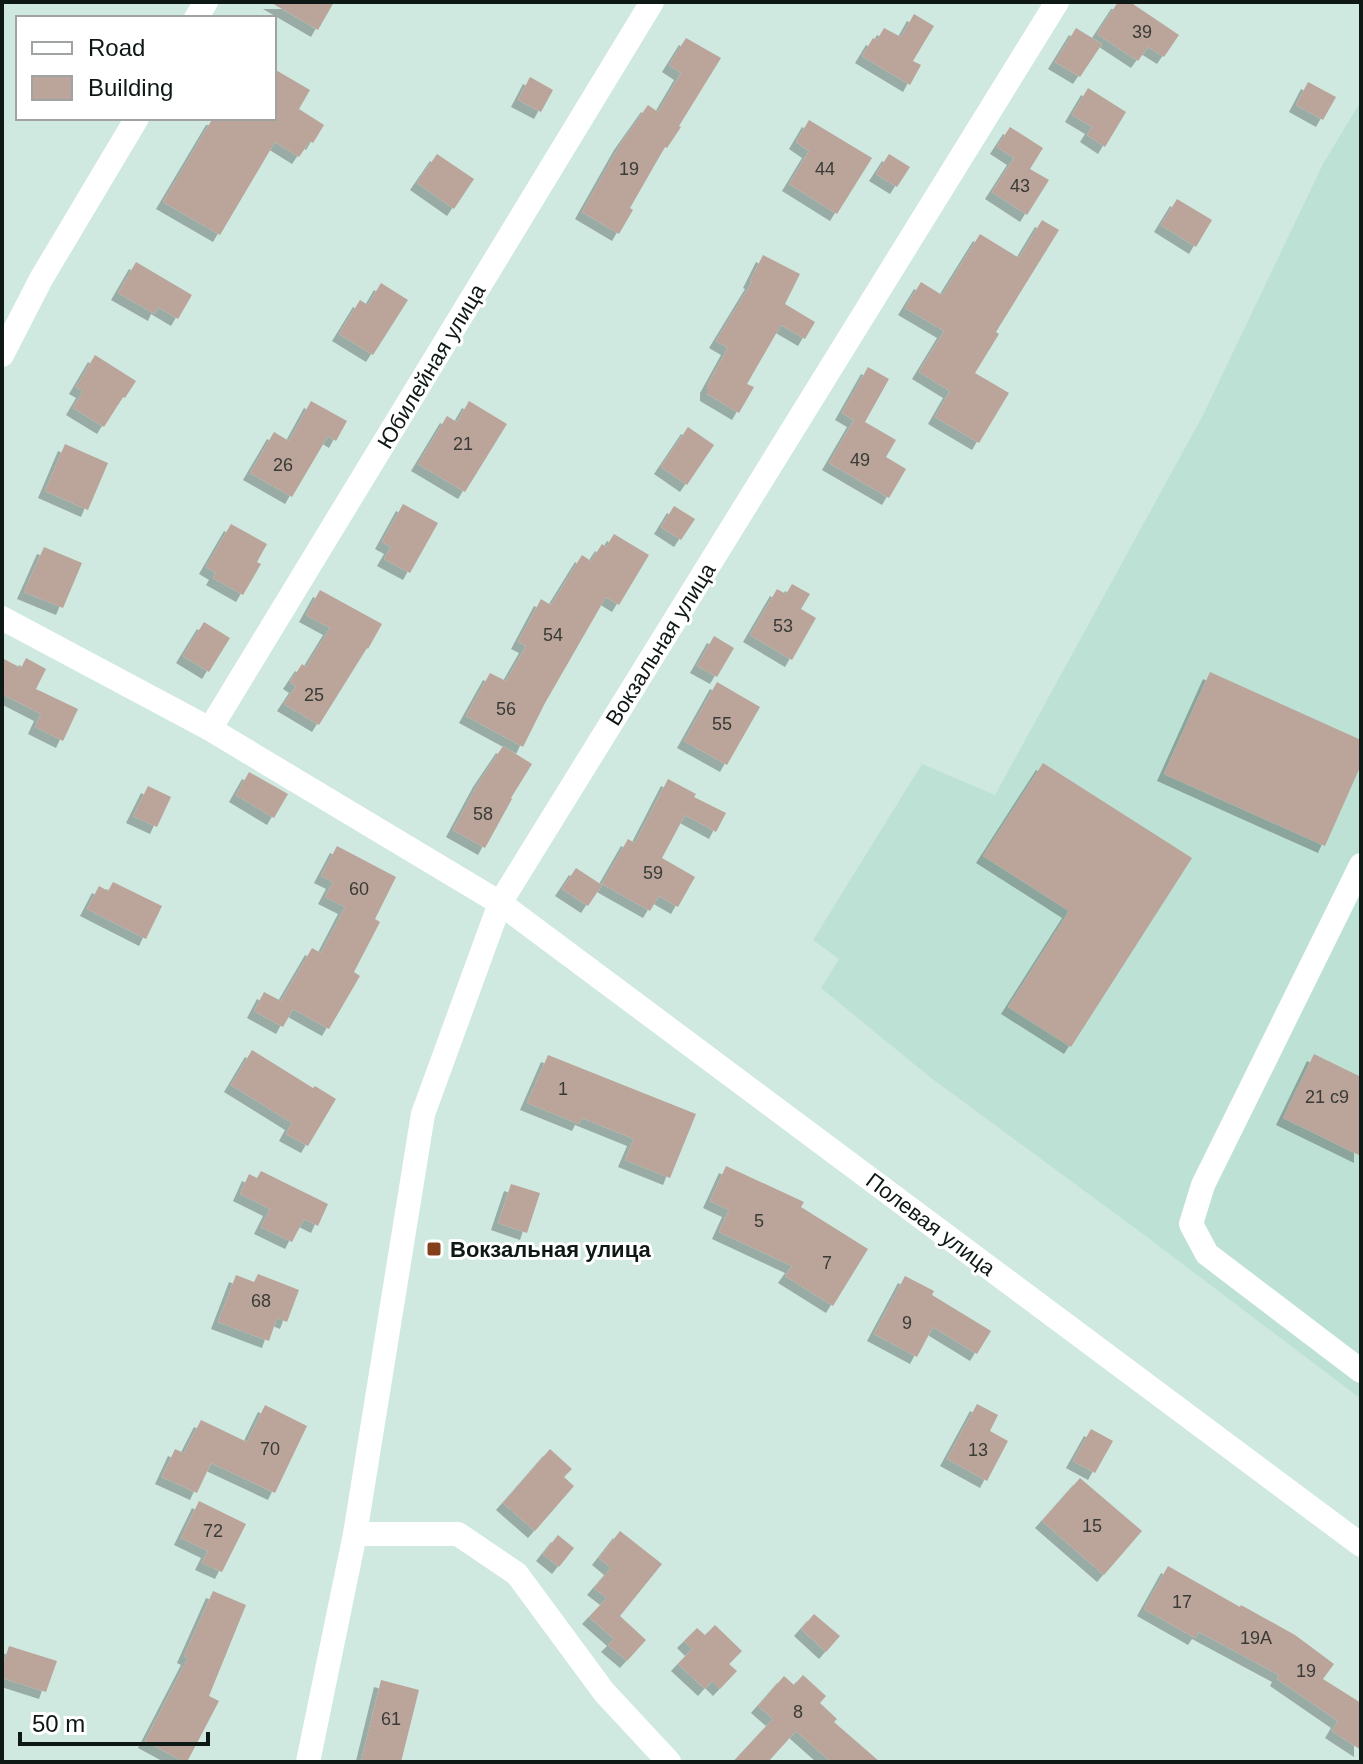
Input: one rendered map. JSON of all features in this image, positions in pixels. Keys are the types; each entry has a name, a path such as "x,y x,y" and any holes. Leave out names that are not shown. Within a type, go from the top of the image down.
{"street":[{"name":"Юбилейная улица","path":"210,729 652,2"},
{"name":"Вокзальная улица","path":"308,1762 355,1534 423,1114 500,903 1057,2"},
{"path":"2,355 41,279 136,120"},
{"name":"Полевая улица","path":"2,618 210,729 500,903 1361,1545"},
{"path":"1361,865 1203,1185 1191,1224 1207,1254 1361,1371"},
{"path":"355,1534 458,1534 517,1574 604,1692 669,1762"}],"shaded area":[{"path":"1361,101 1361,1399 931,1078 821,988 839,959 813,940 922,764 995,795 1203,415 1323,164"}],"building":[{"path":"270,2 334,2 318,30"},
{"path":"1118,2 1130,2 1179,35 1164,57 1148,47 1138,61 1097,34"},
{"path":"914,14 934,26 913,61 921,65 910,85 862,56 873,38 877,40 884,28 901,37"},
{"path":"1076,28 1102,44 1080,77 1055,62"},
{"path":"686,38 721,58 681,127 665,147 630,208 633,210 619,234 582,212 621,143 648,105 658,112 681,73 669,65"},
{"path":"276,70 310,90 299,109 324,125 313,143 310,141 299,157 275,142 220,235 163,202 212,120 276,120"},
{"path":"530,77 553,90 541,112 518,100"},
{"path":"1308,82 1336,97 1323,120 1296,105"},
{"path":"1088,88 1126,112 1105,147 1087,135 1092,127 1072,115"},
{"path":"809,120 872,158 837,214 789,184 809,151 796,142"},
{"path":"1010,127 1043,148 1030,169 1049,180 1027,215 992,192 1014,158 997,147"},
{"path":"437,154 474,179 454,209 417,183"},
{"path":"889,154 910,167 897,187 876,174"},
{"path":"1177,199 1212,220 1196,247 1161,225"},
{"path":"1042,220 1059,230 996,332 999,334 975,373 1009,393 979,443 935,417 950,391 919,372 944,331 905,308 921,282 942,295 980,234 1019,258"},
{"path":"763,255 800,274 785,304 815,322 805,339 781,325 747,384 754,387 739,413 707,394 707,386 728,348 716,341 752,282"},
{"path":"136,262 192,295 178,319 158,307 155,314 118,293"},
{"path":"381,283 408,300 373,355 339,334 360,300 368,305"},
{"path":"95,355 136,381 104,427 73,408 83,391 76,387"},
{"path":"868,367 889,379 865,422 896,440 886,457 906,469 889,498 829,463 854,420 842,413"},
{"path":"311,401 347,421 336,441 328,436 292,497 250,473 274,432 289,441"},
{"path":"469,401 507,424 465,492 418,464 447,416 457,422"},
{"path":"688,427 714,445 687,485 661,467"},
{"path":"65,444 108,463 88,510 45,491"},
{"path":"403,504 438,523 410,573 384,559 391,547 382,542"},
{"path":"674,506 695,519 681,540 661,527"},
{"path":"231,524 267,544 257,562 261,564 243,595 213,578 216,573 206,567"},
{"path":"614,534 649,555 619,605 606,597 523,747 466,716 490,673 506,681 526,646 518,642 541,599 551,605 582,555 591,561 602,544 606,547"},
{"path":"44,547 82,563 63,608 24,592"},
{"path":"792,584 810,594 801,609 816,618 792,660 750,635 777,589 786,594"},
{"path":"320,590 382,624 319,725 284,704 296,686 290,682 302,664 306,667 330,628 306,615"},
{"path":"204,622 230,638 209,672 183,656"},
{"path":"714,636 734,648 717,677 697,666"},
{"path":"2,658 21,668 26,658 46,669 36,689 78,709 63,741 35,727 41,714 2,694"},
{"path":"1210,672 1361,740 1361,765 1325,846 1164,774"},
{"path":"717,682 760,707 727,765 684,741"},
{"path":"503,746 532,764 485,848 453,830"},
{"path":"1043,763 1192,858 1071,1047 1008,1007 1069,911 983,856"},
{"path":"249,772 288,794 274,818 236,795"},
{"path":"668,779 726,813 716,832 685,815 662,858 695,877 678,907 659,896 650,911 602,884 628,839 635,843"},
{"path":"148,786 171,797 157,827 133,816"},
{"path":"337,846 396,877 375,919 380,922 354,972 360,976 329,1029 293,1009 283,1027 254,1011 264,992 281,1001 312,948 321,953 345,907 325,897 333,882 321,876"},
{"path":"576,868 602,885 588,906 562,889"},
{"path":"113,882 162,906 146,939 87,909 99,886 108,891"},
{"path":"252,1050 336,1099 308,1146 286,1134 292,1123 231,1085"},
{"path":"1314,1054 1361,1077 1361,1156 1283,1118"},
{"path":"548,1055 696,1114 670,1178 625,1160 634,1139 582,1118 579,1124 527,1103"},
{"path":"726,1166 804,1202 801,1207 868,1249 833,1306 785,1276 792,1266 719,1232 729,1210 710,1201"},
{"path":"261,1171 328,1204 318,1226 304,1219 292,1242 261,1227 270,1209 240,1194 249,1174 257,1178"},
{"path":"511,1184 540,1193 527,1233 498,1223"},
{"path":"258,1274 299,1290 287,1322 277,1318 269,1341 218,1322 236,1275 254,1282"},
{"path":"905,1276 934,1291 932,1295 991,1331 977,1354 933,1327 917,1357 874,1334"},
{"path":"977,1404 998,1415 990,1431 1008,1441 987,1481 947,1459"},
{"path":"265,1405 307,1426 275,1493 211,1463 197,1493 162,1477 175,1449 184,1453 201,1420 247,1442"},
{"path":"1091,1429 1113,1441 1095,1473 1073,1461"},
{"path":"550,1449 572,1469 564,1477 574,1486 535,1531 503,1503"},
{"path":"1080,1478 1142,1531 1104,1575 1042,1521"},
{"path":"199,1501 246,1524 222,1572 202,1563 208,1551 181,1538"},
{"path":"620,1531 662,1564 620,1616 646,1640 627,1661 608,1645 614,1639 589,1617 607,1598 594,1588 611,1568 599,1558"},
{"path":"558,1535 574,1548 559,1567 543,1554"},
{"path":"1168,1566 1295,1635 1334,1664 1323,1679 1361,1703 1361,1750 1332,1731 1338,1721 1277,1679 1279,1675 1199,1632 1195,1638 1144,1609"},
{"path":"213,1591 246,1605 209,1696 219,1701 187,1762 184,1762 145,1741 188,1658 184,1656"},
{"path":"814,1614 840,1636 826,1652 801,1629"},
{"path":"715,1625 742,1651 729,1664 737,1671 720,1689 712,1681 705,1689 678,1664 692,1649 684,1641 697,1628 705,1635"},
{"path":"9,1646 57,1661 46,1692 2,1678"},
{"path":"803,1675 826,1696 820,1703 837,1719 834,1722 880,1762 831,1762 796,1731 768,1762 733,1762 773,1719 758,1706 784,1676 794,1685"},
{"path":"381,1680 419,1690 401,1762 361,1762"}],"place":[{"name":"Вокзальная улица","path":"434,1249"}]}
